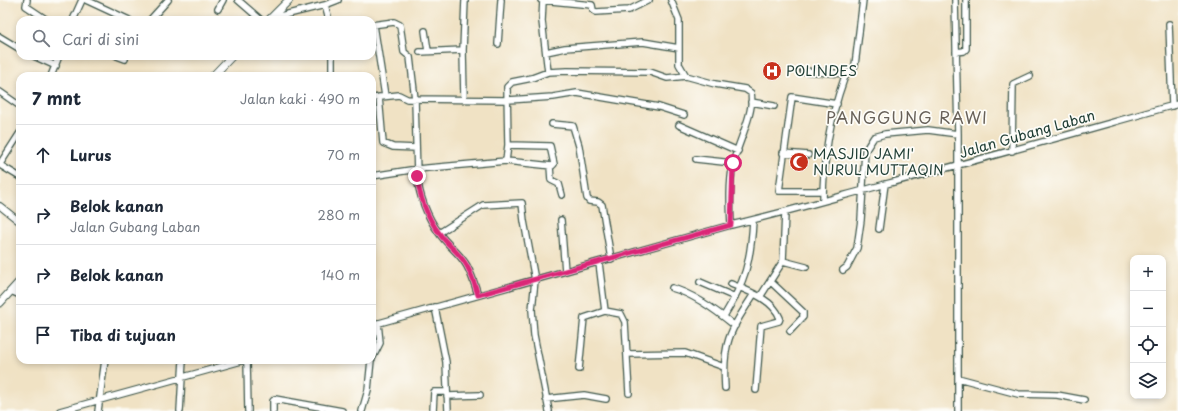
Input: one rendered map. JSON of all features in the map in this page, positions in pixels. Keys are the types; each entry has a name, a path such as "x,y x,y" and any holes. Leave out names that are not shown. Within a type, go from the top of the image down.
{"street":[{"path":"27,0 26,6 41,16"},
{"path":"75,16 82,0"},
{"path":"86,0 120,16"},
{"path":"154,16 168,0"},
{"path":"218,9 223,0"},
{"path":"238,0 256,16"},
{"path":"273,16 289,0"},
{"path":"283,16 325,6 338,0"},
{"path":"464,98 463,50 465,0"},
{"path":"498,44 501,0"},
{"path":"548,72 542,21 542,0 590,2 593,10 596,12 629,10 649,0"},
{"path":"672,0 679,20 679,64 686,76"},
{"path":"824,201 823,170 826,149 846,75 853,70 856,65 863,0"},
{"path":"956,0 958,134 958,411"},
{"path":"956,52 964,51 966,49 966,0"},
{"path":"325,6 328,16"},
{"path":"376,25 394,22 400,25 404,52 410,57 415,99 416,148 419,188 426,211 439,234 460,255 467,266 478,295"},
{"path":"1169,24 1172,106"},
{"path":"425,31 428,51"},
{"path":"0,37 16,47"},
{"path":"546,52 565,48 643,42 679,48"},
{"path":"376,43 385,96"},
{"path":"420,52 463,50"},
{"path":"43,60 56,66"},
{"path":"53,72 58,60"},
{"path":"216,72 228,60"},
{"path":"332,60 332,72"},
{"path":"804,71 846,75"},
{"path":"506,161 508,145 507,87 512,82 532,78 548,72 650,72 673,79 686,76 750,91 752,96 751,102 738,151 733,163 731,225"},
{"path":"1012,151 1014,84 1030,76"},
{"path":"0,92 16,103"},
{"path":"416,148 393,147 382,143 379,98 399,95 406,99 464,98 508,100 553,97 577,93 659,107 684,115"},
{"path":"824,192 778,190 783,153 792,97 837,104"},
{"path":"751,102 774,106"},
{"name":"Jalan Gubang Laban","path":"376,324 565,271 599,263 731,225 785,213 885,184 958,166 1178,104"},
{"path":"552,124 573,126 579,146 587,198 589,201 598,202 602,205 611,259"},
{"path":"679,125 738,151"},
{"path":"843,270 847,267 856,248 864,190 865,151 874,137 885,134 928,130 958,134"},
{"path":"16,139 0,164 16,174"},
{"path":"508,145 550,146 554,164 550,166"},
{"path":"783,153 808,155"},
{"path":"696,159 733,163"},
{"path":"376,175 417,169 506,161 550,166"},
{"path":"550,166 551,180 559,184 562,196"},
{"path":"879,229 885,184"},
{"path":"439,234 480,206 522,202 535,280 532,318 549,411"},
{"path":"0,206 16,219"},
{"path":"760,297 783,261 785,213"},
{"path":"561,220 565,271"},
{"path":"724,316 740,288 751,254 753,220"},
{"path":"783,261 806,267"},
{"path":"599,263 605,311"},
{"path":"700,282 735,297"},
{"path":"771,282 803,312 801,319 790,331"},
{"path":"731,284 760,297 775,308 780,318 779,321 761,326 756,390"},
{"path":"0,303 16,286"},
{"path":"672,288 688,294 724,316 734,326"},
{"path":"12,290 16,292"},
{"path":"725,388 724,367 726,345 734,326 754,294"},
{"path":"434,308 446,362 448,411"},
{"path":"579,369 584,318 605,311 617,312 623,317 626,327 629,393"},
{"path":"376,328 380,342 376,350"},
{"path":"627,354 686,353 724,367"},
{"path":"98,411 104,364"},
{"path":"180,411 183,364"},
{"path":"60,411 231,364"},
{"path":"246,364 248,411"},
{"path":"362,411 368,390 371,364"},
{"path":"958,378 1018,394 1058,395 1084,400"},
{"path":"433,411 434,392 480,395"},
{"path":"546,399 584,395 606,398"},
{"path":"273,411 273,401 275,398 342,411"}],"place":[{"name":"POLINDES","path":"772,71"},
{"name":"MASJID JAMI' NURUL MUTTAQIN","path":"799,162"}],"district":[{"name":"PANGGUNG RAWI","path":"907,118"}],"route":[{"path":"417,176 417,183 426,211 439,234 460,255 467,266 478,295 599,263 731,225 730,196 733,163"}]}
